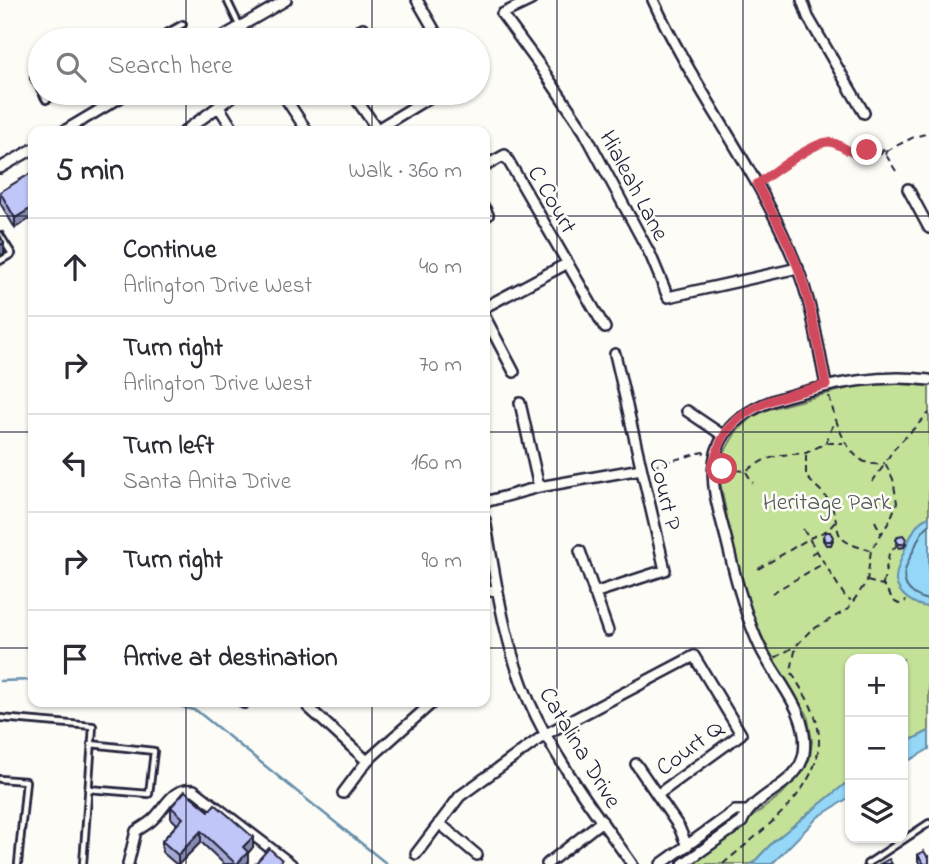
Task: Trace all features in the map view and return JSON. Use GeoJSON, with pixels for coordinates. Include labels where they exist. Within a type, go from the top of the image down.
{"type":"FeatureCollection","features":[{"type":"Feature","properties":{"kind":"street"},"geometry":{"type":"LineString","coordinates":[[240,27],[286,0]]}},
{"type":"Feature","properties":{"kind":"street"},"geometry":{"type":"LineString","coordinates":[[417,0],[433,28]]}},
{"type":"Feature","properties":{"kind":"street","name":"Hialeah Lane"},"geometry":{"type":"LineString","coordinates":[[531,0],[502,14],[584,131],[652,256],[668,297],[798,268]]}},
{"type":"Feature","properties":{"kind":"street"},"geometry":{"type":"LineString","coordinates":[[653,0],[757,184],[798,268],[826,385]]}},
{"type":"Feature","properties":{"kind":"street"},"geometry":{"type":"LineString","coordinates":[[802,0],[808,16],[864,113]]}},
{"type":"Feature","properties":{"kind":"street"},"geometry":{"type":"LineString","coordinates":[[72,126],[106,105]]}},
{"type":"Feature","properties":{"kind":"street"},"geometry":{"type":"LineString","coordinates":[[192,126],[222,105]]}},
{"type":"Feature","properties":{"kind":"street"},"geometry":{"type":"LineString","coordinates":[[290,105],[304,126]]}},
{"type":"Feature","properties":{"kind":"street"},"geometry":{"type":"LineString","coordinates":[[360,105],[373,126]]}},
{"type":"Feature","properties":{"kind":"street"},"geometry":{"type":"LineString","coordinates":[[383,126],[417,105]]}},
{"type":"Feature","properties":{"kind":"street"},"geometry":{"type":"LineString","coordinates":[[219,107],[231,126]]}},
{"type":"Feature","properties":{"kind":"street"},"geometry":{"type":"LineString","coordinates":[[0,168],[28,152]]}},
{"type":"Feature","properties":{"kind":"street","name":"C Court"},"geometry":{"type":"LineString","coordinates":[[490,163],[505,155],[605,328]]}},
{"type":"Feature","properties":{"kind":"street"},"geometry":{"type":"LineString","coordinates":[[908,189],[929,228]]}},
{"type":"Feature","properties":{"kind":"street"},"geometry":{"type":"LineString","coordinates":[[490,304],[568,263]]}},
{"type":"Feature","properties":{"kind":"street"},"geometry":{"type":"LineString","coordinates":[[490,326],[514,372]]}},
{"type":"Feature","properties":{"kind":"street","name":"Court P"},"geometry":{"type":"LineString","coordinates":[[594,593],[665,570],[615,354]]}},
{"type":"Feature","properties":{"kind":"street"},"geometry":{"type":"LineString","coordinates":[[683,864],[742,822],[746,811],[791,776],[804,755],[804,729],[800,715],[767,662],[748,621],[739,593],[715,494],[713,462],[724,436],[737,420],[754,407],[826,385],[881,378],[929,380]]}},
{"type":"Feature","properties":{"kind":"street"},"geometry":{"type":"LineString","coordinates":[[520,403],[539,487]]}},
{"type":"Feature","properties":{"kind":"street"},"geometry":{"type":"LineString","coordinates":[[687,411],[724,436]]}},
{"type":"Feature","properties":{"kind":"street"},"geometry":{"type":"LineString","coordinates":[[490,501],[539,487],[640,469]]}},
{"type":"Feature","properties":{"kind":"street","name":"Catalina Drive"},"geometry":{"type":"LineString","coordinates":[[490,547],[516,668],[528,700],[546,734],[632,864]]}},
{"type":"Feature","properties":{"kind":"street"},"geometry":{"type":"LineString","coordinates":[[580,551],[608,631]]}},
{"type":"Feature","properties":{"kind":"street"},"geometry":{"type":"LineString","coordinates":[[490,591],[498,589]]}},
{"type":"Feature","properties":{"kind":"street","name":"Court Q"},"geometry":{"type":"LineString","coordinates":[[546,734],[694,656],[741,734],[657,795]]}},
{"type":"Feature","properties":{"kind":"street"},"geometry":{"type":"LineString","coordinates":[[308,707],[367,761]]}},
{"type":"Feature","properties":{"kind":"street"},"geometry":{"type":"LineString","coordinates":[[343,793],[367,761],[427,707]]}},
{"type":"Feature","properties":{"kind":"street"},"geometry":{"type":"LineString","coordinates":[[416,853],[460,796],[546,734]]}},
{"type":"Feature","properties":{"kind":"street","name":"Court Q"},"geometry":{"type":"LineString","coordinates":[[636,764],[679,827],[687,846]]}},
{"type":"Feature","properties":{"kind":"street"},"geometry":{"type":"LineString","coordinates":[[128,864],[136,831],[151,821],[173,794],[185,789],[194,790],[292,864]]}},
{"type":"Feature","properties":{"kind":"street"},"geometry":{"type":"LineString","coordinates":[[661,864],[735,811],[746,811]]}},
{"type":"Feature","properties":{"kind":"street"},"geometry":{"type":"LineString","coordinates":[[547,864],[602,821]]}},
{"type":"Feature","properties":{"kind":"street"},"geometry":{"type":"LineString","coordinates":[[439,823],[477,855]]}},
{"type":"Feature","properties":{"kind":"lane"},"geometry":{"type":"LineString","coordinates":[[228,0],[240,27]]}},
{"type":"Feature","properties":{"kind":"lane"},"geometry":{"type":"LineString","coordinates":[[176,28],[183,24]]}},
{"type":"Feature","properties":{"kind":"lane"},"geometry":{"type":"LineString","coordinates":[[0,235],[12,254],[0,261]]}},
{"type":"Feature","properties":{"kind":"lane"},"geometry":{"type":"LineString","coordinates":[[0,718],[93,726],[83,864]]}},
{"type":"Feature","properties":{"kind":"lane"},"geometry":{"type":"LineString","coordinates":[[88,789],[149,794],[154,751],[91,744]]}},
{"type":"Feature","properties":{"kind":"lane"},"geometry":{"type":"LineString","coordinates":[[0,779],[26,781],[18,864]]}},
{"type":"Feature","properties":{"kind":"lane"},"geometry":{"type":"LineString","coordinates":[[867,864],[929,823]]}},
{"type":"Feature","properties":{"kind":"path"},"geometry":{"type":"LineString","coordinates":[[881,153],[929,133]]}},
{"type":"Feature","properties":{"kind":"path"},"geometry":{"type":"LineString","coordinates":[[864,136],[867,150]]}},
{"type":"Feature","properties":{"kind":"path"},"geometry":{"type":"LineString","coordinates":[[757,184],[788,162],[825,143],[856,155],[871,148],[873,152],[886,155]]}},
{"type":"Feature","properties":{"kind":"path"},"geometry":{"type":"LineString","coordinates":[[886,151],[896,171]]}},
{"type":"Feature","properties":{"kind":"path"},"geometry":{"type":"LineString","coordinates":[[826,385],[845,443],[869,464],[885,463]]}},
{"type":"Feature","properties":{"kind":"path"},"geometry":{"type":"LineString","coordinates":[[872,482],[893,450],[929,413]]}},
{"type":"Feature","properties":{"kind":"path"},"geometry":{"type":"LineString","coordinates":[[826,443],[835,419]]}},
{"type":"Feature","properties":{"kind":"path"},"geometry":{"type":"LineString","coordinates":[[640,469],[703,452],[722,469],[745,471],[764,460],[781,455],[806,453],[826,443],[845,443]]}},
{"type":"Feature","properties":{"kind":"path"},"geometry":{"type":"LineString","coordinates":[[806,453],[806,477],[829,501],[837,533]]}},
{"type":"Feature","properties":{"kind":"path"},"geometry":{"type":"LineString","coordinates":[[767,662],[796,646],[810,631],[848,609],[867,581],[871,550],[897,503],[893,479],[885,463]]}},
{"type":"Feature","properties":{"kind":"path"},"geometry":{"type":"LineString","coordinates":[[745,471],[753,483]]}},
{"type":"Feature","properties":{"kind":"path"},"geometry":{"type":"LineString","coordinates":[[875,521],[881,534]]}},
{"type":"Feature","properties":{"kind":"path"},"geometry":{"type":"LineString","coordinates":[[758,569],[828,530],[836,522]]}},
{"type":"Feature","properties":{"kind":"path"},"geometry":{"type":"LineString","coordinates":[[803,529],[846,598],[852,601]]}},
{"type":"Feature","properties":{"kind":"path"},"geometry":{"type":"LineString","coordinates":[[828,530],[837,533],[849,545],[871,550]]}},
{"type":"Feature","properties":{"kind":"path"},"geometry":{"type":"LineString","coordinates":[[883,585],[889,554],[896,546]]}},
{"type":"Feature","properties":{"kind":"path"},"geometry":{"type":"LineString","coordinates":[[811,554],[817,550]]}},
{"type":"Feature","properties":{"kind":"path"},"geometry":{"type":"LineString","coordinates":[[772,593],[825,563]]}},
{"type":"Feature","properties":{"kind":"path"},"geometry":{"type":"LineString","coordinates":[[867,581],[883,585],[894,602],[899,604],[906,601]]}},
{"type":"Feature","properties":{"kind":"path"},"geometry":{"type":"LineString","coordinates":[[723,864],[785,809],[807,784],[817,762],[815,714],[791,671],[796,646]]}},
{"type":"Feature","properties":{"kind":"green space","name":"Heritage Park"},"geometry":{"type":"Polygon","coordinates":[[[890,383],[929,386],[929,731],[908,742],[908,654],[845,654],[845,784],[773,842],[752,864],[691,864],[782,794],[805,768],[812,741],[807,714],[779,670],[751,615],[737,569],[719,476],[725,451],[736,432],[754,416],[769,409],[860,385],[890,383]]]}},
{"type":"Feature","properties":{"kind":"water"},"geometry":{"type":"Polygon","coordinates":[[[929,517],[929,607],[908,599],[897,586],[896,575],[912,534],[919,523],[929,517]]]}},
{"type":"Feature","properties":{"kind":"water"},"geometry":{"type":"Polygon","coordinates":[[[929,731],[929,749],[908,761],[908,742],[929,731]]]}},
{"type":"Feature","properties":{"kind":"water"},"geometry":{"type":"Polygon","coordinates":[[[845,784],[845,800],[818,817],[772,864],[752,864],[773,842],[845,784]]]}},
{"type":"Feature","properties":{"kind":"building"},"geometry":{"type":"Polygon","coordinates":[[[28,175],[28,210],[15,218],[0,192],[28,175]]]}},
{"type":"Feature","properties":{"kind":"building"},"geometry":{"type":"Polygon","coordinates":[[[826,532],[830,532],[833,537],[831,541],[826,541],[823,537],[826,532]]]}},
{"type":"Feature","properties":{"kind":"building"},"geometry":{"type":"Polygon","coordinates":[[[903,535],[906,539],[904,544],[899,544],[896,540],[903,535]]]}},
{"type":"Feature","properties":{"kind":"building"},"geometry":{"type":"Polygon","coordinates":[[[185,791],[209,811],[215,804],[253,837],[243,847],[248,852],[237,864],[201,831],[178,855],[162,841],[183,818],[171,807],[185,791]]]}},
{"type":"Feature","properties":{"kind":"building"},"geometry":{"type":"Polygon","coordinates":[[[269,848],[282,860],[280,864],[255,864],[269,848]]]}},
{"type":"Feature","properties":{"kind":"building"},"geometry":{"type":"Polygon","coordinates":[[[924,851],[929,856],[929,864],[924,864],[918,855],[924,851]]]}},
{"type":"Feature","properties":{"kind":"waterway"},"geometry":{"type":"LineString","coordinates":[[0,681],[28,680]]}},
{"type":"Feature","properties":{"kind":"waterway"},"geometry":{"type":"LineString","coordinates":[[182,707],[197,711],[387,864]]}},
{"type":"Feature","properties":{"kind":"route"},"geometry":{"type":"LineString","coordinates":[[722,469],[713,462],[724,436],[737,420],[754,407],[826,385],[798,268],[757,184],[788,162],[825,143],[829,142],[856,155],[867,150]]}}]}
